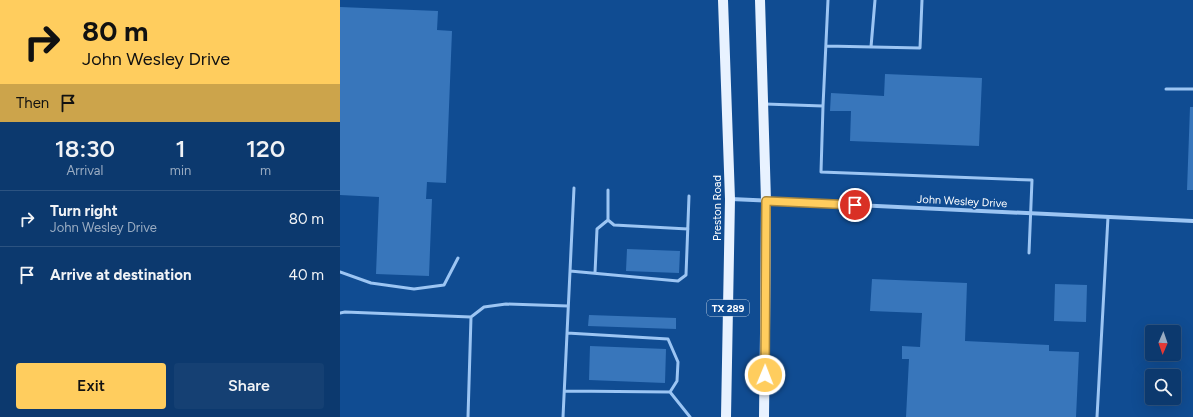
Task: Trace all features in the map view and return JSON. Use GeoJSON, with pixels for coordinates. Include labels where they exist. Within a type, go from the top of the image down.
{"type":"FeatureCollection","features":[{"type":"Feature","properties":{"kind":"main road","name":"Preston Road"},"geometry":{"type":"LineString","coordinates":[[723,0],[730,199],[726,417]]}},
{"type":"Feature","properties":{"kind":"main road"},"geometry":{"type":"LineString","coordinates":[[760,0],[766,201],[764,417]]}},
{"type":"Feature","properties":{"kind":"street","name":"John Wesley Drive"},"geometry":{"type":"LineString","coordinates":[[730,199],[1193,221]]}},
{"type":"Feature","properties":{"kind":"lane"},"geometry":{"type":"LineString","coordinates":[[828,0],[821,172],[1032,180],[1029,253]]}},
{"type":"Feature","properties":{"kind":"lane"},"geometry":{"type":"LineString","coordinates":[[871,47],[875,0]]}},
{"type":"Feature","properties":{"kind":"lane"},"geometry":{"type":"LineString","coordinates":[[826,46],[920,48],[922,0]]}},
{"type":"Feature","properties":{"kind":"lane"},"geometry":{"type":"LineString","coordinates":[[1166,89],[1193,89]]}},
{"type":"Feature","properties":{"kind":"lane"},"geometry":{"type":"LineString","coordinates":[[763,104],[823,106]]}},
{"type":"Feature","properties":{"kind":"lane"},"geometry":{"type":"LineString","coordinates":[[563,417],[574,188]]}},
{"type":"Feature","properties":{"kind":"lane"},"geometry":{"type":"LineString","coordinates":[[608,190],[608,220]]}},
{"type":"Feature","properties":{"kind":"lane"},"geometry":{"type":"LineString","coordinates":[[570,271],[678,281],[686,275],[689,196]]}},
{"type":"Feature","properties":{"kind":"lane"},"geometry":{"type":"LineString","coordinates":[[1097,417],[1108,217]]}},
{"type":"Feature","properties":{"kind":"lane"},"geometry":{"type":"LineString","coordinates":[[595,273],[597,229],[608,220]]}},
{"type":"Feature","properties":{"kind":"lane"},"geometry":{"type":"LineString","coordinates":[[608,220],[614,225],[688,229]]}},
{"type":"Feature","properties":{"kind":"lane"},"geometry":{"type":"LineString","coordinates":[[340,272],[371,283],[414,288],[444,285],[458,258]]}},
{"type":"Feature","properties":{"kind":"lane"},"geometry":{"type":"LineString","coordinates":[[340,313],[471,317],[484,307],[506,304],[568,306]]}},
{"type":"Feature","properties":{"kind":"lane"},"geometry":{"type":"LineString","coordinates":[[468,417],[471,317]]}},
{"type":"Feature","properties":{"kind":"lane"},"geometry":{"type":"LineString","coordinates":[[567,333],[668,339],[678,362],[678,381],[670,392]]}},
{"type":"Feature","properties":{"kind":"lane"},"geometry":{"type":"LineString","coordinates":[[564,391],[670,392]]}},
{"type":"Feature","properties":{"kind":"lane"},"geometry":{"type":"LineString","coordinates":[[670,392],[690,417]]}},
{"type":"Feature","properties":{"kind":"building"},"geometry":{"type":"Polygon","coordinates":[[[340,7],[438,11],[437,30],[452,31],[446,183],[427,182],[426,199],[432,199],[429,276],[376,274],[379,197],[340,195],[340,7]]]}},
{"type":"Feature","properties":{"kind":"building"},"geometry":{"type":"Polygon","coordinates":[[[885,74],[982,78],[979,146],[850,141],[851,111],[830,111],[831,93],[884,96],[885,74]]]}},
{"type":"Feature","properties":{"kind":"building"},"geometry":{"type":"Polygon","coordinates":[[[1190,107],[1193,107],[1193,190],[1187,190],[1190,107]]]}},
{"type":"Feature","properties":{"kind":"building"},"geometry":{"type":"Polygon","coordinates":[[[627,249],[680,251],[679,273],[626,271],[627,249]]]}},
{"type":"Feature","properties":{"kind":"building"},"geometry":{"type":"Polygon","coordinates":[[[872,279],[967,283],[965,341],[1049,345],[1049,351],[1079,352],[1076,417],[906,417],[909,359],[902,359],[902,346],[920,347],[922,313],[870,311],[872,279]]]}},
{"type":"Feature","properties":{"kind":"building"},"geometry":{"type":"Polygon","coordinates":[[[1055,284],[1087,285],[1086,322],[1054,321],[1055,284]]]}},
{"type":"Feature","properties":{"kind":"building"},"geometry":{"type":"Polygon","coordinates":[[[589,315],[676,318],[676,329],[588,326],[589,315]]]}},
{"type":"Feature","properties":{"kind":"building"},"geometry":{"type":"Polygon","coordinates":[[[590,346],[666,349],[665,383],[589,380],[590,346]]]}},
{"type":"Feature","properties":{"kind":"route"},"geometry":{"type":"LineString","coordinates":[[765,375],[766,201],[855,205]]}}]}
